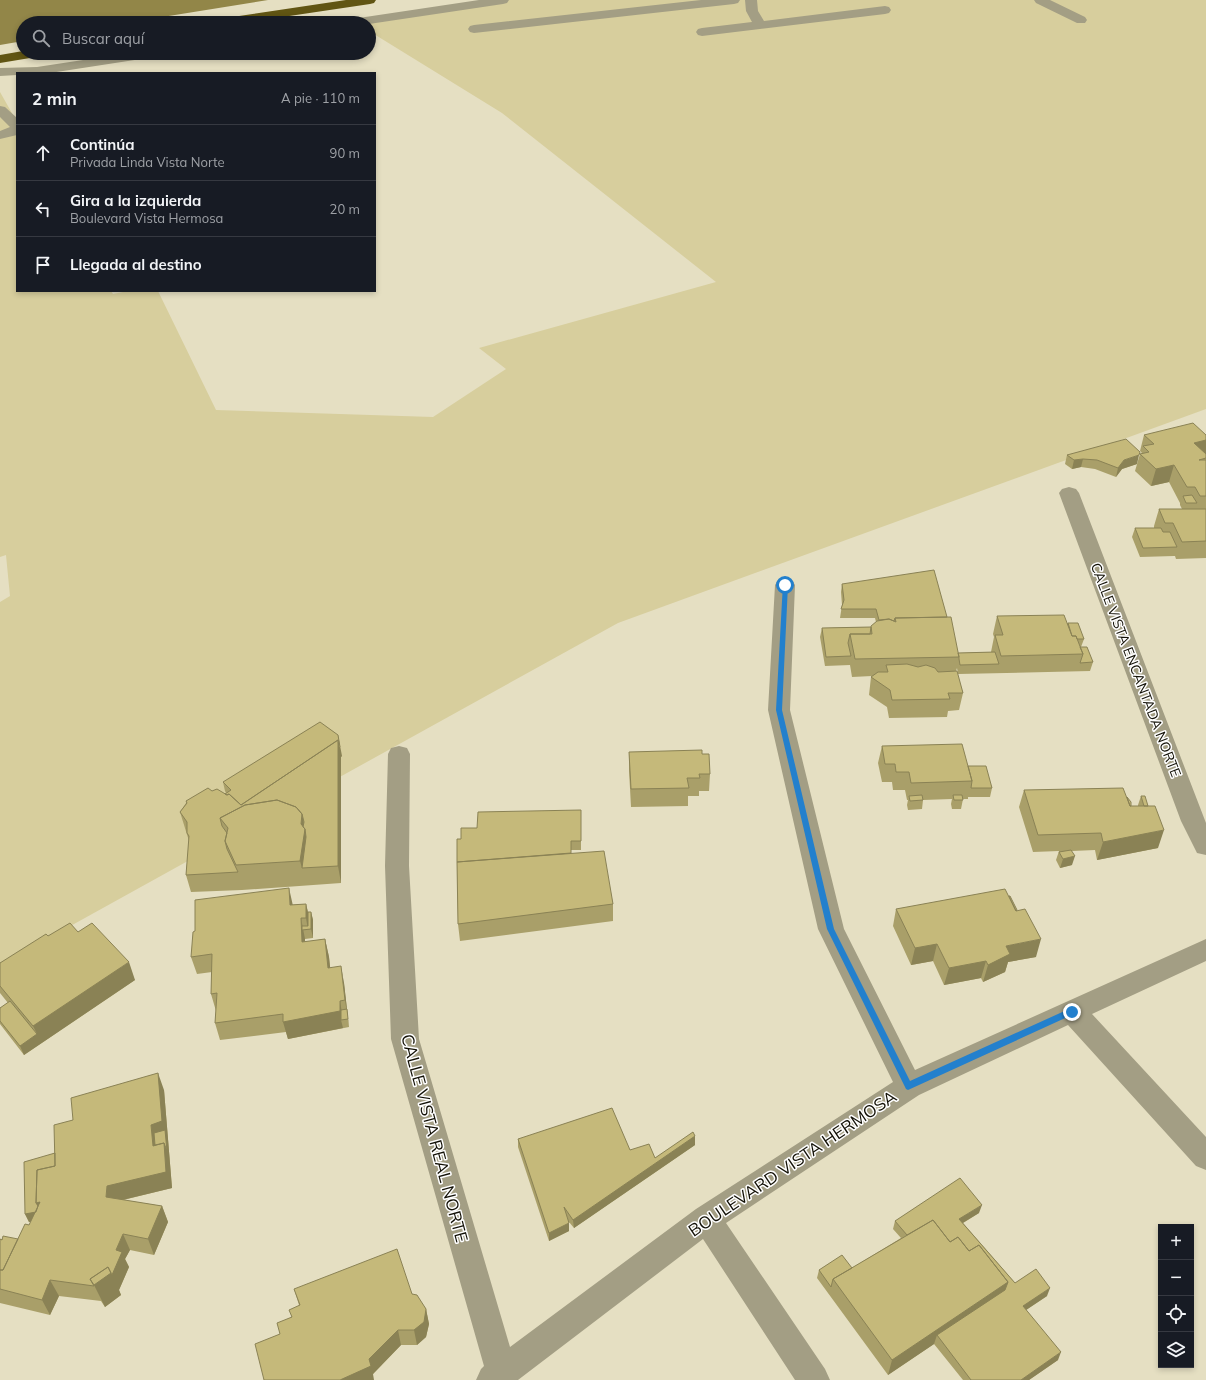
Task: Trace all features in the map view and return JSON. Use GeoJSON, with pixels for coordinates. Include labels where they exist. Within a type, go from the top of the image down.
{"type":"FeatureCollection","features":[{"type":"Feature","properties":{"kind":"highway"},"geometry":{"type":"LineString","coordinates":[[265,16],[370,0]]}},
{"type":"Feature","properties":{"kind":"highway"},"geometry":{"type":"LineString","coordinates":[[0,59],[16,56]]}},
{"type":"Feature","properties":{"kind":"street"},"geometry":{"type":"LineString","coordinates":[[376,19],[503,0]]}},
{"type":"Feature","properties":{"kind":"street"},"geometry":{"type":"LineString","coordinates":[[474,29],[609,9],[734,0]]}},
{"type":"Feature","properties":{"kind":"street"},"geometry":{"type":"LineString","coordinates":[[751,0],[752,11],[760,25]]}},
{"type":"Feature","properties":{"kind":"street"},"geometry":{"type":"LineString","coordinates":[[1040,0],[1081,20]]}},
{"type":"Feature","properties":{"kind":"street"},"geometry":{"type":"LineString","coordinates":[[702,32],[885,10]]}},
{"type":"Feature","properties":{"kind":"street"},"geometry":{"type":"LineString","coordinates":[[0,72],[31,72],[109,60]]}},
{"type":"Feature","properties":{"kind":"street"},"geometry":{"type":"LineString","coordinates":[[0,78],[16,75]]}},
{"type":"Feature","properties":{"kind":"street"},"geometry":{"type":"LineString","coordinates":[[0,110],[16,126]]}},
{"type":"Feature","properties":{"kind":"street"},"geometry":{"type":"LineString","coordinates":[[0,135],[14,131],[16,128]]}},
{"type":"Feature","properties":{"kind":"street","name":"CALLE VISTA ENCANTADA NORTE"},"geometry":{"type":"LineString","coordinates":[[1069,493],[1193,821],[1206,846]]}},
{"type":"Feature","properties":{"kind":"street"},"geometry":{"type":"LineString","coordinates":[[785,585],[779,710],[831,929],[908,1086]]}},
{"type":"Feature","properties":{"kind":"street","name":"CALLE VISTA REAL NORTE"},"geometry":{"type":"LineString","coordinates":[[399,754],[397,866],[405,1039],[497,1376]]}},
{"type":"Feature","properties":{"kind":"street","name":"BOULEVARD VISTA HERMOSA"},"geometry":{"type":"LineString","coordinates":[[497,1376],[706,1219],[908,1086],[1072,1012],[1206,949]]}},
{"type":"Feature","properties":{"kind":"street"},"geometry":{"type":"LineString","coordinates":[[1072,1012],[1206,1157]]}},
{"type":"Feature","properties":{"kind":"street"},"geometry":{"type":"LineString","coordinates":[[706,1219],[814,1380]]}},
{"type":"Feature","properties":{"kind":"shaded area"},"geometry":{"type":"Polygon","coordinates":[[[0,0],[268,0],[169,16],[16,16],[16,42],[0,45],[0,0]]]}},
{"type":"Feature","properties":{"kind":"shaded area"},"geometry":{"type":"Polygon","coordinates":[[[503,0],[1206,0],[1206,409],[618,623],[0,965],[0,602],[10,596],[6,555],[0,557],[0,92],[16,120],[16,292],[112,292],[113,294],[123,292],[158,292],[216,410],[433,417],[506,369],[479,348],[716,282],[502,113],[376,35],[376,22],[503,0]]]}},
{"type":"Feature","properties":{"kind":"building"},"geometry":{"type":"Polygon","coordinates":[[[1193,423],[1206,435],[1206,440],[1194,443],[1206,454],[1206,458],[1199,460],[1206,460],[1206,496],[1200,496],[1195,487],[1187,487],[1174,465],[1156,469],[1140,454],[1149,452],[1143,446],[1154,444],[1144,435],[1193,423]]]}},
{"type":"Feature","properties":{"kind":"building"},"geometry":{"type":"Polygon","coordinates":[[[1126,439],[1140,452],[1139,455],[1124,460],[1118,468],[1097,460],[1074,460],[1067,455],[1126,439]]]}},
{"type":"Feature","properties":{"kind":"building"},"geometry":{"type":"Polygon","coordinates":[[[1192,495],[1197,503],[1186,503],[1183,496],[1192,495]]]}},
{"type":"Feature","properties":{"kind":"building"},"geometry":{"type":"Polygon","coordinates":[[[1159,509],[1206,509],[1206,541],[1182,542],[1173,523],[1165,523],[1159,509]]]}},
{"type":"Feature","properties":{"kind":"building"},"geometry":{"type":"Polygon","coordinates":[[[1135,528],[1161,528],[1163,532],[1170,532],[1177,547],[1143,548],[1135,528]]]}},
{"type":"Feature","properties":{"kind":"building"},"geometry":{"type":"Polygon","coordinates":[[[934,570],[947,617],[895,618],[894,621],[889,619],[879,620],[876,609],[841,609],[844,600],[842,584],[934,570]]]}},
{"type":"Feature","properties":{"kind":"building"},"geometry":{"type":"Polygon","coordinates":[[[1064,615],[1072,636],[1076,636],[1083,654],[1001,656],[995,635],[1003,635],[997,616],[1064,615]]]}},
{"type":"Feature","properties":{"kind":"building"},"geometry":{"type":"Polygon","coordinates":[[[951,617],[959,657],[855,659],[850,634],[872,634],[871,626],[877,621],[889,619],[896,622],[895,618],[951,617]]]}},
{"type":"Feature","properties":{"kind":"building"},"geometry":{"type":"Polygon","coordinates":[[[1068,623],[1078,623],[1084,639],[1077,639],[1076,636],[1072,636],[1068,623]]]}},
{"type":"Feature","properties":{"kind":"building"},"geometry":{"type":"Polygon","coordinates":[[[871,627],[870,634],[850,634],[848,643],[851,656],[826,657],[822,628],[871,627]]]}},
{"type":"Feature","properties":{"kind":"building"},"geometry":{"type":"Polygon","coordinates":[[[1080,647],[1087,647],[1093,662],[1080,663],[1083,654],[1080,647]]]}},
{"type":"Feature","properties":{"kind":"building"},"geometry":{"type":"Polygon","coordinates":[[[995,652],[999,664],[960,665],[958,653],[995,652]]]}},
{"type":"Feature","properties":{"kind":"building"},"geometry":{"type":"Polygon","coordinates":[[[907,664],[918,667],[926,665],[935,668],[938,672],[957,671],[963,693],[948,693],[950,699],[892,700],[890,690],[871,677],[878,672],[888,672],[886,665],[907,664]]]}},
{"type":"Feature","properties":{"kind":"building"},"geometry":{"type":"Polygon","coordinates":[[[320,722],[338,735],[339,748],[338,740],[241,805],[229,794],[225,794],[231,790],[223,782],[320,722]]]}},
{"type":"Feature","properties":{"kind":"building"},"geometry":{"type":"Polygon","coordinates":[[[338,740],[338,866],[302,868],[306,837],[305,829],[303,827],[304,822],[302,814],[296,807],[277,800],[245,805],[220,818],[222,826],[227,833],[225,841],[227,849],[238,872],[186,875],[189,836],[187,833],[187,822],[180,812],[187,803],[186,801],[208,788],[212,791],[217,789],[227,795],[229,794],[241,805],[338,740]]]}},
{"type":"Feature","properties":{"kind":"building"},"geometry":{"type":"Polygon","coordinates":[[[962,744],[972,781],[911,783],[909,772],[896,772],[895,764],[885,764],[882,746],[962,744]]]}},
{"type":"Feature","properties":{"kind":"building"},"geometry":{"type":"Polygon","coordinates":[[[702,750],[702,754],[709,754],[710,774],[699,774],[700,778],[687,778],[689,788],[631,789],[629,752],[702,750]]]}},
{"type":"Feature","properties":{"kind":"building"},"geometry":{"type":"Polygon","coordinates":[[[968,766],[986,766],[992,788],[971,788],[972,781],[968,766]]]}},
{"type":"Feature","properties":{"kind":"building"},"geometry":{"type":"Polygon","coordinates":[[[1123,788],[1130,806],[1155,806],[1164,830],[1103,842],[1101,833],[1038,835],[1024,790],[1123,788]]]}},
{"type":"Feature","properties":{"kind":"building"},"geometry":{"type":"Polygon","coordinates":[[[922,795],[923,800],[910,801],[909,796],[922,795]]]}},
{"type":"Feature","properties":{"kind":"building"},"geometry":{"type":"Polygon","coordinates":[[[953,795],[962,795],[963,800],[954,800],[953,795]]]}},
{"type":"Feature","properties":{"kind":"building"},"geometry":{"type":"Polygon","coordinates":[[[1141,796],[1145,796],[1148,806],[1144,806],[1141,796]]]}},
{"type":"Feature","properties":{"kind":"building"},"geometry":{"type":"Polygon","coordinates":[[[1127,797],[1131,802],[1131,806],[1130,806],[1127,797]]]}},
{"type":"Feature","properties":{"kind":"building"},"geometry":{"type":"Polygon","coordinates":[[[277,800],[296,807],[302,814],[301,824],[305,829],[300,861],[236,865],[225,841],[228,828],[220,818],[245,805],[277,800]]]}},
{"type":"Feature","properties":{"kind":"building"},"geometry":{"type":"Polygon","coordinates":[[[581,810],[581,841],[571,841],[571,853],[457,862],[457,839],[461,839],[461,828],[477,828],[478,812],[581,810]]]}},
{"type":"Feature","properties":{"kind":"building"},"geometry":{"type":"Polygon","coordinates":[[[1071,850],[1075,856],[1063,859],[1059,852],[1071,850]]]}},
{"type":"Feature","properties":{"kind":"building"},"geometry":{"type":"Polygon","coordinates":[[[604,851],[613,904],[458,924],[457,862],[604,851]]]}},
{"type":"Feature","properties":{"kind":"building"},"geometry":{"type":"Polygon","coordinates":[[[289,888],[290,905],[306,904],[306,918],[301,918],[302,942],[325,939],[328,968],[341,966],[345,1000],[340,1001],[340,1011],[283,1022],[283,1014],[215,1023],[217,993],[211,994],[212,954],[191,957],[193,932],[195,931],[195,900],[289,888]]]}},
{"type":"Feature","properties":{"kind":"building"},"geometry":{"type":"Polygon","coordinates":[[[1005,889],[1016,911],[1025,909],[1041,939],[1006,946],[1010,954],[988,965],[986,961],[949,968],[937,944],[915,948],[896,909],[1005,889]]]}},
{"type":"Feature","properties":{"kind":"building"},"geometry":{"type":"Polygon","coordinates":[[[1009,896],[1017,910],[1016,911],[1009,896]]]}},
{"type":"Feature","properties":{"kind":"building"},"geometry":{"type":"Polygon","coordinates":[[[308,912],[311,912],[311,929],[302,930],[302,926],[308,926],[308,912]]]}},
{"type":"Feature","properties":{"kind":"building"},"geometry":{"type":"Polygon","coordinates":[[[70,923],[78,932],[92,923],[129,962],[33,1026],[0,986],[0,963],[46,934],[48,936],[70,923]]]}},
{"type":"Feature","properties":{"kind":"building"},"geometry":{"type":"Polygon","coordinates":[[[10,1001],[37,1034],[20,1046],[0,1021],[0,1008],[10,1001]]]}},
{"type":"Feature","properties":{"kind":"building"},"geometry":{"type":"Polygon","coordinates":[[[347,1009],[348,1019],[341,1020],[341,1010],[347,1009]]]}},
{"type":"Feature","properties":{"kind":"building"},"geometry":{"type":"Polygon","coordinates":[[[158,1073],[162,1121],[151,1125],[153,1146],[164,1143],[166,1172],[107,1186],[106,1197],[162,1206],[148,1239],[123,1234],[116,1250],[122,1252],[112,1275],[108,1267],[90,1279],[94,1286],[50,1280],[42,1300],[0,1289],[0,1270],[3,1270],[25,1224],[29,1225],[40,1202],[36,1203],[37,1170],[55,1166],[54,1125],[73,1120],[71,1098],[158,1073]]]}},
{"type":"Feature","properties":{"kind":"building"},"geometry":{"type":"Polygon","coordinates":[[[612,1108],[630,1150],[649,1144],[655,1158],[693,1132],[695,1136],[573,1220],[564,1207],[569,1223],[549,1233],[518,1139],[612,1108]]]}},
{"type":"Feature","properties":{"kind":"building"},"geometry":{"type":"Polygon","coordinates":[[[165,1130],[167,1151],[164,1143],[155,1145],[154,1133],[165,1130]]]}},
{"type":"Feature","properties":{"kind":"building"},"geometry":{"type":"Polygon","coordinates":[[[55,1153],[55,1166],[37,1170],[36,1203],[38,1206],[36,1212],[25,1214],[24,1162],[55,1153]]]}},
{"type":"Feature","properties":{"kind":"building"},"geometry":{"type":"Polygon","coordinates":[[[960,1178],[982,1205],[959,1219],[1015,1283],[1036,1269],[1050,1288],[1023,1306],[1061,1352],[1021,1380],[971,1380],[937,1335],[1005,1290],[1008,1282],[979,1245],[969,1251],[958,1237],[950,1242],[933,1220],[907,1235],[895,1221],[960,1178]]]}},
{"type":"Feature","properties":{"kind":"building"},"geometry":{"type":"Polygon","coordinates":[[[933,1220],[950,1242],[958,1237],[969,1251],[979,1245],[1008,1282],[892,1360],[833,1279],[933,1220]]]}},
{"type":"Feature","properties":{"kind":"building"},"geometry":{"type":"Polygon","coordinates":[[[3,1236],[18,1239],[3,1270],[0,1270],[0,1239],[2,1240],[3,1236]]]}},
{"type":"Feature","properties":{"kind":"building"},"geometry":{"type":"Polygon","coordinates":[[[397,1249],[412,1294],[417,1295],[426,1309],[424,1322],[414,1330],[398,1330],[369,1359],[371,1366],[340,1380],[264,1380],[255,1344],[280,1334],[277,1323],[292,1317],[289,1310],[300,1305],[294,1289],[397,1249]]]}},
{"type":"Feature","properties":{"kind":"building"},"geometry":{"type":"Polygon","coordinates":[[[842,1255],[852,1268],[833,1279],[831,1287],[819,1270],[842,1255]]]}},
{"type":"Feature","properties":{"kind":"building"},"geometry":{"type":"Polygon","coordinates":[[[108,1267],[111,1273],[94,1285],[90,1279],[108,1267]]]}},
{"type":"Feature","properties":{"kind":"route"},"geometry":{"type":"LineString","coordinates":[[785,585],[779,710],[831,929],[908,1086],[1072,1012]]}}]}
